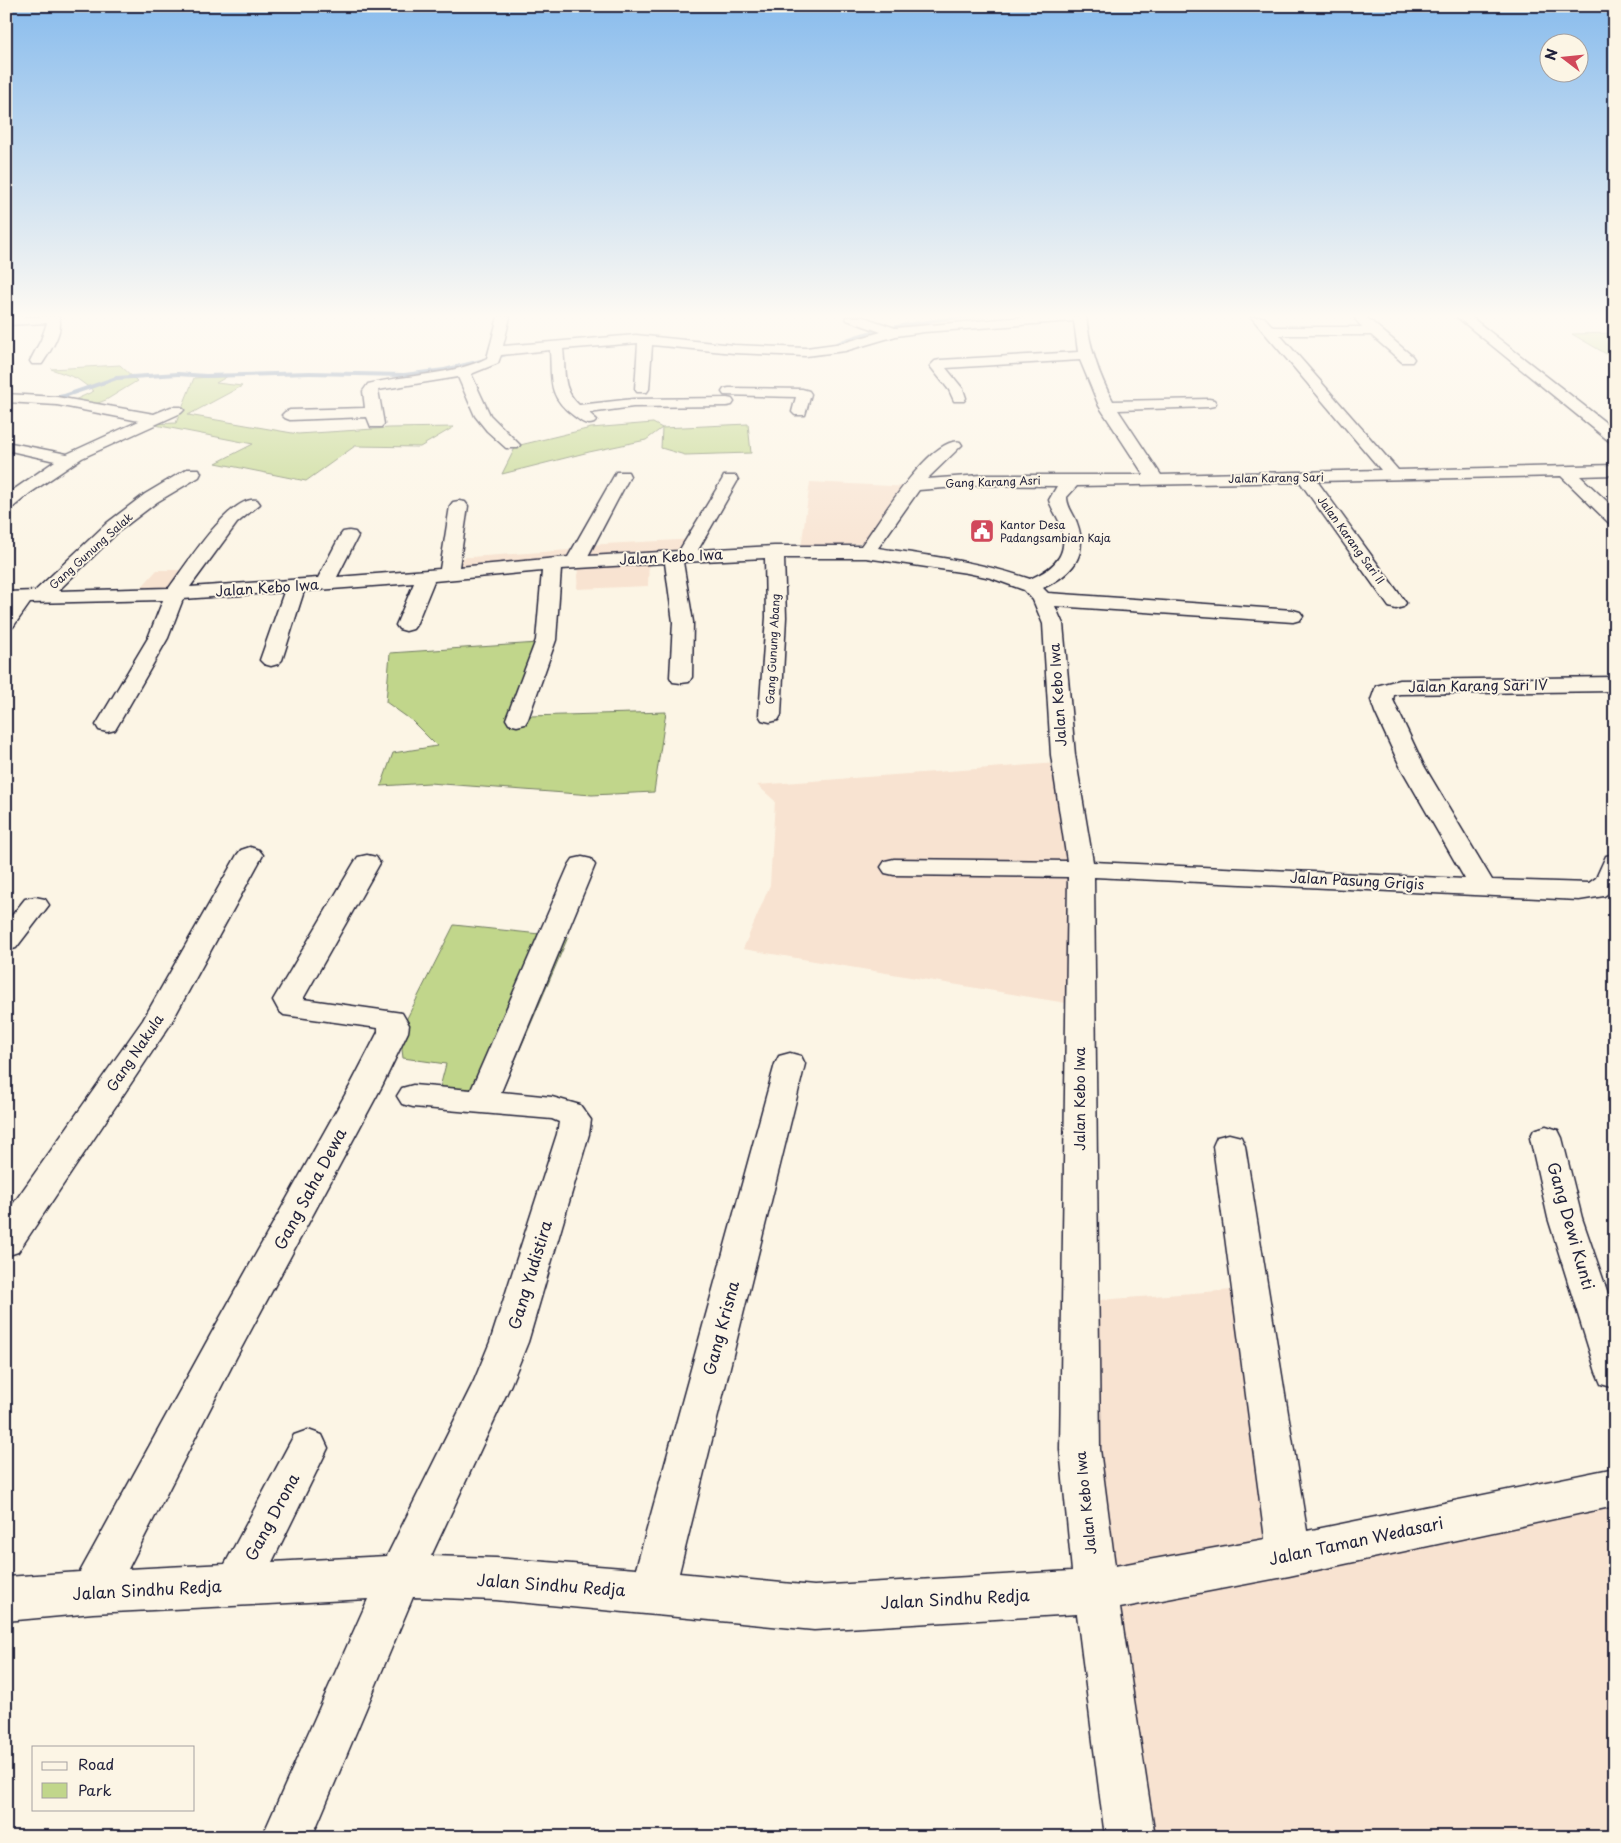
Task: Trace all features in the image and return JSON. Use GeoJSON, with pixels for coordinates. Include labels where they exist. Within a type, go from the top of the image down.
{"type":"FeatureCollection","features":[{"type":"Feature","properties":{"kind":"street"},"geometry":{"type":"LineString","coordinates":[[73,403],[155,419]]}},
{"type":"Feature","properties":{"kind":"street"},"geometry":{"type":"LineString","coordinates":[[290,416],[374,418],[372,403]]}},
{"type":"Feature","properties":{"kind":"street"},"geometry":{"type":"LineString","coordinates":[[477,403],[483,416],[493,428],[512,445]]}},
{"type":"Feature","properties":{"kind":"street"},"geometry":{"type":"LineString","coordinates":[[568,403],[589,420]]}},
{"type":"Feature","properties":{"kind":"street"},"geometry":{"type":"LineString","coordinates":[[575,410],[633,403]]}},
{"type":"Feature","properties":{"kind":"street"},"geometry":{"type":"LineString","coordinates":[[800,412],[802,403]]}},
{"type":"Feature","properties":{"kind":"street"},"geometry":{"type":"LineString","coordinates":[[1106,403],[1156,480]]}},
{"type":"Feature","properties":{"kind":"street"},"geometry":{"type":"LineString","coordinates":[[1107,406],[1208,403]]}},
{"type":"Feature","properties":{"kind":"street"},"geometry":{"type":"LineString","coordinates":[[1332,403],[1395,476]]}},
{"type":"Feature","properties":{"kind":"street"},"geometry":{"type":"LineString","coordinates":[[1571,403],[1615,438]]}},
{"type":"Feature","properties":{"kind":"street"},"geometry":{"type":"LineString","coordinates":[[6,504],[24,489],[68,459],[176,410]]}},
{"type":"Feature","properties":{"kind":"street","name":"Gang Karang Asri"},"geometry":{"type":"LineString","coordinates":[[866,552],[924,470],[954,444]]}},
{"type":"Feature","properties":{"kind":"street"},"geometry":{"type":"LineString","coordinates":[[9,446],[68,459]]}},
{"type":"Feature","properties":{"kind":"street","name":"Jalan Karang Sari"},"geometry":{"type":"LineString","coordinates":[[1072,481],[1395,476],[1615,470]]}},
{"type":"Feature","properties":{"kind":"street"},"geometry":{"type":"LineString","coordinates":[[1566,472],[1615,518]]}},
{"type":"Feature","properties":{"kind":"street","name":"Gang Gunung Salak"},"geometry":{"type":"LineString","coordinates":[[6,624],[23,598],[151,498],[193,473]]}},
{"type":"Feature","properties":{"kind":"street"},"geometry":{"type":"LineString","coordinates":[[575,562],[622,476]]}},
{"type":"Feature","properties":{"kind":"street","name":"Jalan Karang Sari II"},"geometry":{"type":"LineString","coordinates":[[1306,477],[1396,603]]}},
{"type":"Feature","properties":{"kind":"street"},"geometry":{"type":"LineString","coordinates":[[681,677],[683,622],[679,556],[730,480]]}},
{"type":"Feature","properties":{"kind":"street","name":"Gang Karang Asri"},"geometry":{"type":"LineString","coordinates":[[914,485],[990,480],[1072,481]]}},
{"type":"Feature","properties":{"kind":"street"},"geometry":{"type":"LineString","coordinates":[[1036,592],[1055,576],[1072,552],[1073,538],[1058,500],[1060,493],[1072,481]]}},
{"type":"Feature","properties":{"kind":"street"},"geometry":{"type":"LineString","coordinates":[[108,725],[158,638],[174,594],[226,526],[251,504]]}},
{"type":"Feature","properties":{"kind":"street"},"geometry":{"type":"LineString","coordinates":[[448,574],[459,506]]}},
{"type":"Feature","properties":{"kind":"street"},"geometry":{"type":"LineString","coordinates":[[324,584],[349,536]]}},
{"type":"Feature","properties":{"kind":"street","name":"Jalan Kebo Iwa"},"geometry":{"type":"LineString","coordinates":[[23,598],[174,594],[427,576],[575,562],[774,552],[866,552],[967,567],[997,574],[1036,592],[1053,624],[1063,754],[1080,869],[1080,1449],[1096,1591],[1130,1837]]}},
{"type":"Feature","properties":{"kind":"street","name":"Gang Gunung Abang"},"geometry":{"type":"LineString","coordinates":[[770,715],[776,617],[774,552]]}},
{"type":"Feature","properties":{"kind":"street"},"geometry":{"type":"LineString","coordinates":[[517,719],[546,640],[552,564]]}},
{"type":"Feature","properties":{"kind":"street"},"geometry":{"type":"LineString","coordinates":[[406,626],[427,576]]}},
{"type":"Feature","properties":{"kind":"street"},"geometry":{"type":"LineString","coordinates":[[271,660],[296,586]]}},
{"type":"Feature","properties":{"kind":"street"},"geometry":{"type":"LineString","coordinates":[[1036,592],[1293,616]]}},
{"type":"Feature","properties":{"kind":"street","name":"Jalan Karang Sari IV"},"geometry":{"type":"LineString","coordinates":[[1483,887],[1412,766],[1386,712],[1382,700],[1384,691],[1399,687],[1615,684]]}},
{"type":"Feature","properties":{"kind":"street","name":"Gang Nakula"},"geometry":{"type":"LineString","coordinates":[[6,1242],[155,1025],[250,855]]}},
{"type":"Feature","properties":{"kind":"street","name":"Jalan Pasung Grigis"},"geometry":{"type":"LineString","coordinates":[[894,868],[1080,869],[1550,891],[1597,891],[1607,883],[1615,862]]}},
{"type":"Feature","properties":{"kind":"street","name":"Gang Saha Dewa"},"geometry":{"type":"LineString","coordinates":[[93,1592],[224,1345],[366,1086],[393,1032],[394,1025],[391,1020],[294,1008],[288,1004],[288,1000],[367,863]]}},
{"type":"Feature","properties":{"kind":"street"},"geometry":{"type":"LineString","coordinates":[[482,1103],[582,865]]}},
{"type":"Feature","properties":{"kind":"street"},"geometry":{"type":"LineString","coordinates":[[6,942],[35,905]]}},
{"type":"Feature","properties":{"kind":"street","name":"Gang Krisna"},"geometry":{"type":"LineString","coordinates":[[652,1592],[790,1064]]}},
{"type":"Feature","properties":{"kind":"street","name":"Gang Yudistira"},"geometry":{"type":"LineString","coordinates":[[287,1837],[400,1576],[492,1384],[509,1342],[573,1134],[575,1120],[569,1113],[552,1108],[412,1096]]}},
{"type":"Feature","properties":{"kind":"street","name":"Gang Dewi Kunti"},"geometry":{"type":"LineString","coordinates":[[1546,1138],[1565,1218],[1615,1372]]}},
{"type":"Feature","properties":{"kind":"street"},"geometry":{"type":"LineString","coordinates":[[1229,1146],[1289,1555]]}},
{"type":"Feature","properties":{"kind":"street","name":"Gang Drona"},"geometry":{"type":"LineString","coordinates":[[237,1585],[308,1448]]}},
{"type":"Feature","properties":{"kind":"street","name":"Jalan Taman Wedasari"},"geometry":{"type":"LineString","coordinates":[[1096,1591],[1289,1555],[1615,1487]]}},
{"type":"Feature","properties":{"kind":"street","name":"Jalan Sindhu Redja"},"geometry":{"type":"LineString","coordinates":[[10,1606],[93,1592],[400,1576],[496,1580],[652,1592],[814,1608],[1096,1591]]}},
{"type":"Feature","properties":{"kind":"shaded area"},"geometry":{"type":"Polygon","coordinates":[[[810,482],[911,487],[882,542],[801,548],[810,482]]]}},
{"type":"Feature","properties":{"kind":"shaded area"},"geometry":{"type":"Polygon","coordinates":[[[696,539],[684,558],[649,560],[648,586],[577,589],[578,564],[439,577],[443,559],[584,549],[586,545],[696,539]]]}},
{"type":"Feature","properties":{"kind":"shaded area"},"geometry":{"type":"Polygon","coordinates":[[[157,570],[198,570],[170,602],[136,593],[157,570]]]}},
{"type":"Feature","properties":{"kind":"shaded area"},"geometry":{"type":"Polygon","coordinates":[[[1071,762],[1084,1006],[743,949],[770,885],[775,801],[757,785],[1071,762]]]}},
{"type":"Feature","properties":{"kind":"shaded area"},"geometry":{"type":"Polygon","coordinates":[[[1259,1288],[1312,1567],[1383,1538],[1545,1479],[1615,1478],[1615,1837],[1138,1837],[1067,1444],[1060,1303],[1259,1288]]]}},
{"type":"Feature","properties":{"kind":"green space"},"geometry":{"type":"Polygon","coordinates":[[[68,403],[98,403],[82,409],[68,403]]]}},
{"type":"Feature","properties":{"kind":"green space"},"geometry":{"type":"Polygon","coordinates":[[[184,403],[210,403],[188,415],[298,434],[389,428],[454,427],[420,447],[355,446],[306,481],[216,463],[253,444],[150,424],[176,423],[184,403]]]}},
{"type":"Feature","properties":{"kind":"green space"},"geometry":{"type":"Polygon","coordinates":[[[653,423],[662,428],[646,440],[502,474],[516,446],[591,428],[653,423]]]}},
{"type":"Feature","properties":{"kind":"green space"},"geometry":{"type":"Polygon","coordinates":[[[748,424],[751,453],[685,455],[661,448],[662,428],[748,424]]]}},
{"type":"Feature","properties":{"kind":"green space"},"geometry":{"type":"Polygon","coordinates":[[[538,643],[530,716],[666,712],[654,792],[592,795],[429,783],[381,786],[393,753],[437,746],[411,720],[386,702],[390,653],[538,643]]]}},
{"type":"Feature","properties":{"kind":"green space"},"geometry":{"type":"Polygon","coordinates":[[[454,925],[568,937],[497,1103],[436,1103],[446,1064],[403,1058],[400,1032],[454,925]]]}},
{"type":"Feature","properties":{"kind":"place","name":"Kantor Desa Padangsambian Kaja"},"geometry":{"type":"Point","coordinates":[982,531]}}]}
